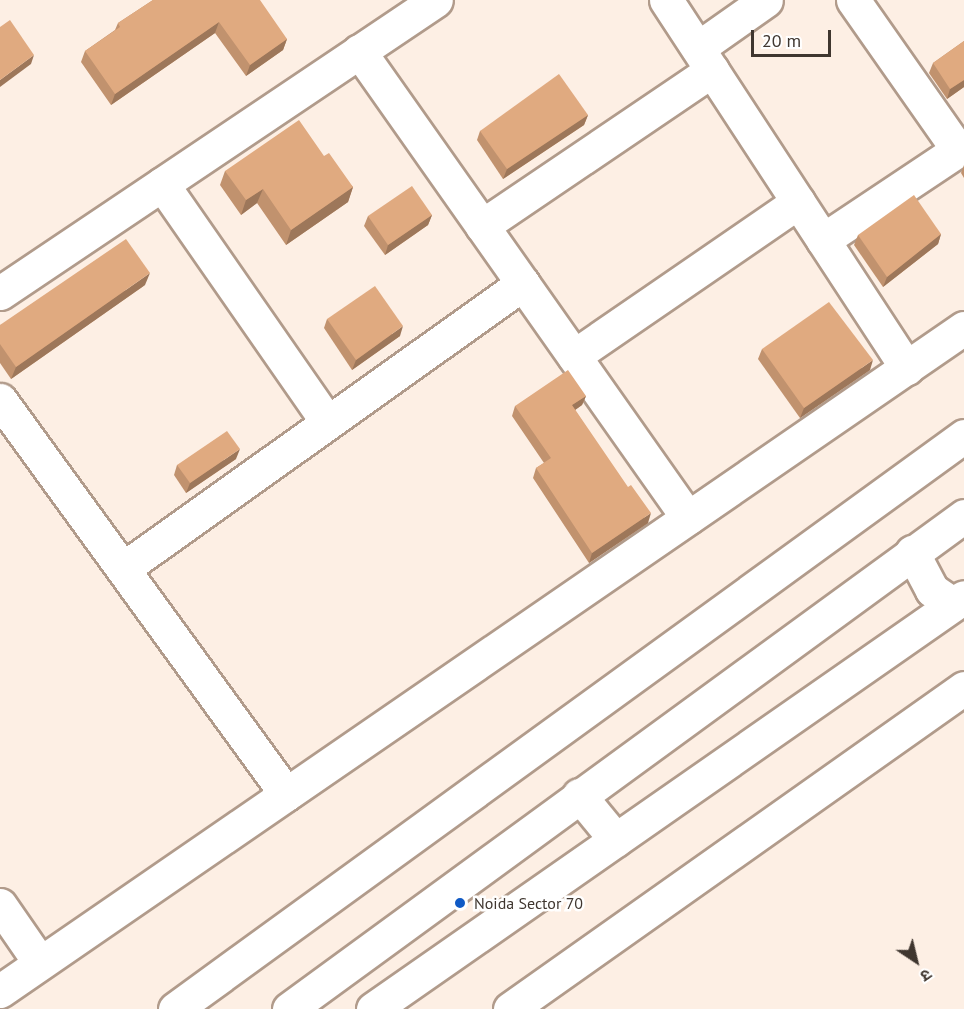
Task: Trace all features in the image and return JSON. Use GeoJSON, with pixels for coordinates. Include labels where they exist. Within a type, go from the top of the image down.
{"type":"FeatureCollection","features":[{"type":"Feature","properties":{"kind":"street"},"geometry":{"type":"LineString","coordinates":[[0,293],[436,0]]}},
{"type":"Feature","properties":{"kind":"street"},"geometry":{"type":"LineString","coordinates":[[666,0],[907,368]]}},
{"type":"Feature","properties":{"kind":"street"},"geometry":{"type":"LineString","coordinates":[[483,226],[705,59],[766,0]]}},
{"type":"Feature","properties":{"kind":"street"},"geometry":{"type":"LineString","coordinates":[[823,240],[961,148],[853,0]]}},
{"type":"Feature","properties":{"kind":"street"},"geometry":{"type":"LineString","coordinates":[[359,51],[688,518]]}},
{"type":"Feature","properties":{"kind":"street"},"geometry":{"type":"LineString","coordinates":[[162,184],[327,421]]}},
{"type":"Feature","properties":{"kind":"street"},"geometry":{"type":"LineString","coordinates":[[574,356],[798,202]]}},
{"type":"Feature","properties":{"kind":"street"},"geometry":{"type":"LineString","coordinates":[[124,568],[523,283]]}},
{"type":"Feature","properties":{"kind":"street"},"geometry":{"type":"LineString","coordinates":[[0,991],[964,328]]}},
{"type":"Feature","properties":{"kind":"street"},"geometry":{"type":"LineString","coordinates":[[0,400],[286,794]]}},
{"type":"Feature","properties":{"kind":"street"},"geometry":{"type":"LineString","coordinates":[[175,1009],[964,436]]}},
{"type":"Feature","properties":{"kind":"street"},"geometry":{"type":"LineString","coordinates":[[289,1009],[964,516]]}},
{"type":"Feature","properties":{"kind":"street"},"geometry":{"type":"LineString","coordinates":[[912,552],[932,590],[959,601]]}},
{"type":"Feature","properties":{"kind":"street"},"geometry":{"type":"LineString","coordinates":[[373,1009],[959,601]]}},
{"type":"Feature","properties":{"kind":"street"},"geometry":{"type":"LineString","coordinates":[[510,1009],[964,688]]}},
{"type":"Feature","properties":{"kind":"street"},"geometry":{"type":"LineString","coordinates":[[579,795],[616,840]]}},
{"type":"Feature","properties":{"kind":"street"},"geometry":{"type":"LineString","coordinates":[[0,905],[40,963]]}},
{"type":"Feature","properties":{"kind":"building"},"geometry":{"type":"Polygon","coordinates":[[[153,0],[260,0],[287,39],[250,65],[219,22],[115,94],[85,51],[120,27],[118,23],[153,0]]]}},
{"type":"Feature","properties":{"kind":"building"},"geometry":{"type":"Polygon","coordinates":[[[10,20],[34,55],[0,80],[0,27],[10,20]]]}},
{"type":"Feature","properties":{"kind":"building"},"geometry":{"type":"Polygon","coordinates":[[[964,41],[964,80],[950,89],[933,63],[964,41]]]}},
{"type":"Feature","properties":{"kind":"building"},"geometry":{"type":"Polygon","coordinates":[[[559,74],[588,115],[507,169],[480,131],[559,74]]]}},
{"type":"Feature","properties":{"kind":"building"},"geometry":{"type":"Polygon","coordinates":[[[299,120],[324,156],[329,153],[353,187],[291,230],[263,189],[246,200],[225,171],[299,120]]]}},
{"type":"Feature","properties":{"kind":"building"},"geometry":{"type":"Polygon","coordinates":[[[412,186],[432,215],[388,245],[368,216],[412,186]]]}},
{"type":"Feature","properties":{"kind":"building"},"geometry":{"type":"Polygon","coordinates":[[[914,195],[941,234],[887,277],[858,235],[914,195]]]}},
{"type":"Feature","properties":{"kind":"building"},"geometry":{"type":"Polygon","coordinates":[[[126,239],[150,273],[16,367],[0,344],[0,325],[126,239]]]}},
{"type":"Feature","properties":{"kind":"building"},"geometry":{"type":"Polygon","coordinates":[[[375,286],[403,326],[356,360],[327,319],[375,286]]]}},
{"type":"Feature","properties":{"kind":"building"},"geometry":{"type":"Polygon","coordinates":[[[829,302],[873,360],[804,408],[762,349],[829,302]]]}},
{"type":"Feature","properties":{"kind":"building"},"geometry":{"type":"Polygon","coordinates":[[[568,370],[586,396],[572,405],[628,487],[631,485],[651,513],[592,553],[536,468],[551,458],[515,406],[568,370]]]}},
{"type":"Feature","properties":{"kind":"building"},"geometry":{"type":"Polygon","coordinates":[[[227,431],[240,449],[190,483],[177,465],[227,431]]]}},
{"type":"Feature","properties":{"kind":"place","name":"Noida Sector 70"},"geometry":{"type":"Point","coordinates":[460,903]}}]}
